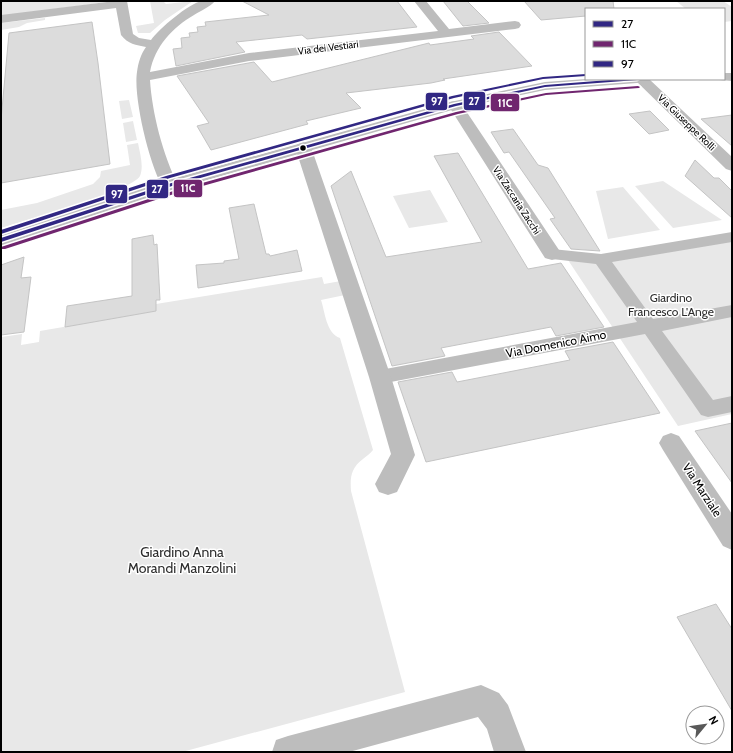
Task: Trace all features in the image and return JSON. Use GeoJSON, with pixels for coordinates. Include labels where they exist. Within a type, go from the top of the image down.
{"type":"FeatureCollection","features":[{"type":"Feature","properties":{"kind":"street"},"geometry":{"type":"LineString","coordinates":[[170,185],[163,173],[146,107],[143,77],[146,62],[154,44],[180,19],[209,1]]}},
{"type":"Feature","properties":{"kind":"street"},"geometry":{"type":"LineString","coordinates":[[420,1],[446,32]]}},
{"type":"Feature","properties":{"kind":"street"},"geometry":{"type":"LineString","coordinates":[[1,19],[121,2],[126,32],[129,38],[140,42],[154,44]]}},
{"type":"Feature","properties":{"kind":"street","name":"Via dei Vestiari"},"geometry":{"type":"LineString","coordinates":[[143,77],[249,57],[446,32],[514,25]]}},
{"type":"Feature","properties":{"kind":"street"},"geometry":{"type":"LineString","coordinates":[[1,240],[170,185],[455,105],[545,86],[624,80]]}},
{"type":"Feature","properties":{"kind":"street","name":"Via Giuseppe Rolli"},"geometry":{"type":"LineString","coordinates":[[642,80],[732,166]]}},
{"type":"Feature","properties":{"kind":"street","name":"Via Zaccaria Zacchi"},"geometry":{"type":"LineString","coordinates":[[455,105],[552,254],[601,259],[732,237]]}},
{"type":"Feature","properties":{"kind":"street"},"geometry":{"type":"LineString","coordinates":[[302,147],[380,377],[403,455],[388,484]]}},
{"type":"Feature","properties":{"kind":"street"},"geometry":{"type":"LineString","coordinates":[[601,259],[708,409],[732,404]]}},
{"type":"Feature","properties":{"kind":"street","name":"Via Domenico Aimo"},"geometry":{"type":"LineString","coordinates":[[380,377],[732,311]]}},
{"type":"Feature","properties":{"kind":"street","name":"Via Marziale"},"geometry":{"type":"LineString","coordinates":[[671,443],[732,537]]}},
{"type":"Feature","properties":{"kind":"street"},"geometry":{"type":"LineString","coordinates":[[288,752],[472,702],[481,701],[488,703],[494,711],[500,722],[510,752]]}},
{"type":"Feature","properties":{"kind":"green space"},"geometry":{"type":"Polygon","coordinates":[[[1,1],[114,1],[1,16],[1,1]]]}},
{"type":"Feature","properties":{"kind":"green space"},"geometry":{"type":"Polygon","coordinates":[[[150,1],[163,1],[166,4],[193,1],[165,20],[150,33],[138,33],[136,26],[154,23],[150,1]]]}},
{"type":"Feature","properties":{"kind":"green space"},"geometry":{"type":"Polygon","coordinates":[[[676,1],[723,1],[732,7],[732,21],[725,22],[725,8],[685,8],[676,1]]]}},
{"type":"Feature","properties":{"kind":"green space"},"geometry":{"type":"Polygon","coordinates":[[[45,18],[45,20],[1,30],[1,23],[45,18]]]}},
{"type":"Feature","properties":{"kind":"green space"},"geometry":{"type":"Polygon","coordinates":[[[129,100],[133,117],[122,119],[119,101],[129,100]]]}},
{"type":"Feature","properties":{"kind":"green space"},"geometry":{"type":"Polygon","coordinates":[[[133,121],[137,140],[126,142],[123,123],[133,121]]]}},
{"type":"Feature","properties":{"kind":"green space"},"geometry":{"type":"Polygon","coordinates":[[[138,143],[142,168],[140,176],[133,182],[98,197],[1,228],[1,210],[37,203],[93,184],[100,177],[101,171],[130,165],[127,145],[138,143]]]}},
{"type":"Feature","properties":{"kind":"green space"},"geometry":{"type":"Polygon","coordinates":[[[663,181],[722,220],[673,228],[635,186],[663,181]]]}},
{"type":"Feature","properties":{"kind":"green space"},"geometry":{"type":"Polygon","coordinates":[[[623,187],[660,230],[608,239],[596,191],[623,187]]]}},
{"type":"Feature","properties":{"kind":"green space"},"geometry":{"type":"Polygon","coordinates":[[[430,190],[448,222],[409,228],[393,196],[430,190]]]}},
{"type":"Feature","properties":{"kind":"green space","name":"Giardino Francesco L'Ange"},"geometry":{"type":"Polygon","coordinates":[[[732,233],[732,414],[678,426],[568,260],[732,233]]]}},
{"type":"Feature","properties":{"kind":"green space","name":"Giardino Anna Morandi Manzolini"},"geometry":{"type":"Polygon","coordinates":[[[322,277],[324,284],[341,281],[345,295],[321,300],[329,327],[335,335],[340,338],[373,450],[359,462],[354,469],[351,477],[351,491],[405,692],[182,752],[1,752],[1,337],[22,334],[21,345],[39,342],[40,331],[156,311],[156,304],[322,277]]]}},
{"type":"Feature","properties":{"kind":"building"},"geometry":{"type":"Polygon","coordinates":[[[242,1],[397,1],[417,27],[307,39],[302,35],[236,42],[245,52],[176,66],[173,49],[182,48],[181,38],[190,37],[189,33],[198,32],[197,27],[206,26],[205,22],[269,15],[242,1]]]}},
{"type":"Feature","properties":{"kind":"building"},"geometry":{"type":"Polygon","coordinates":[[[443,1],[467,1],[489,23],[463,26],[443,1]]]}},
{"type":"Feature","properties":{"kind":"building"},"geometry":{"type":"Polygon","coordinates":[[[524,1],[613,1],[614,8],[585,8],[585,16],[541,20],[524,1]]]}},
{"type":"Feature","properties":{"kind":"building"},"geometry":{"type":"Polygon","coordinates":[[[92,22],[110,164],[1,183],[1,120],[9,33],[92,22]]]}},
{"type":"Feature","properties":{"kind":"building"},"geometry":{"type":"Polygon","coordinates":[[[499,32],[532,66],[443,79],[445,80],[431,83],[346,93],[361,108],[306,121],[308,124],[211,150],[197,126],[209,123],[177,76],[254,62],[272,82],[429,43],[430,45],[474,39],[471,36],[499,32]]]}},
{"type":"Feature","properties":{"kind":"building"},"geometry":{"type":"Polygon","coordinates":[[[650,111],[669,130],[649,134],[629,114],[650,111]]]}},
{"type":"Feature","properties":{"kind":"building"},"geometry":{"type":"Polygon","coordinates":[[[732,115],[732,146],[701,119],[732,115]]]}},
{"type":"Feature","properties":{"kind":"building"},"geometry":{"type":"Polygon","coordinates":[[[513,129],[538,165],[548,168],[600,251],[571,249],[550,219],[555,218],[509,152],[504,153],[491,132],[513,129]]]}},
{"type":"Feature","properties":{"kind":"building"},"geometry":{"type":"Polygon","coordinates":[[[458,153],[528,269],[561,263],[604,327],[556,336],[551,327],[441,348],[445,356],[392,366],[331,186],[351,171],[386,257],[482,242],[434,156],[458,153]]]}},
{"type":"Feature","properties":{"kind":"building"},"geometry":{"type":"Polygon","coordinates":[[[695,160],[714,178],[719,178],[732,191],[732,218],[685,176],[695,160]]]}},
{"type":"Feature","properties":{"kind":"building"},"geometry":{"type":"Polygon","coordinates":[[[254,204],[266,254],[269,254],[270,256],[297,250],[302,271],[198,288],[196,265],[224,263],[224,261],[239,259],[229,208],[254,204]]]}},
{"type":"Feature","properties":{"kind":"building"},"geometry":{"type":"Polygon","coordinates":[[[153,235],[154,245],[157,244],[160,300],[156,300],[156,311],[65,327],[67,306],[132,296],[132,239],[153,235]]]}},
{"type":"Feature","properties":{"kind":"building"},"geometry":{"type":"Polygon","coordinates":[[[24,257],[21,278],[31,277],[24,332],[1,335],[1,265],[24,257]]]}},
{"type":"Feature","properties":{"kind":"building"},"geometry":{"type":"Polygon","coordinates":[[[613,342],[660,413],[426,462],[398,382],[452,372],[457,382],[570,360],[565,351],[613,342]]]}},
{"type":"Feature","properties":{"kind":"building"},"geometry":{"type":"Polygon","coordinates":[[[732,423],[732,483],[695,431],[732,423]]]}},
{"type":"Feature","properties":{"kind":"building"},"geometry":{"type":"Polygon","coordinates":[[[716,604],[732,629],[732,711],[677,617],[716,604]]]}},
{"type":"Feature","properties":{"kind":"transit line","name":"97"},"geometry":{"type":"LineString","coordinates":[[1,232],[168,177],[453,97],[543,78],[585,75]]}},
{"type":"Feature","properties":{"kind":"transit line","name":"27"},"geometry":{"type":"LineString","coordinates":[[1,240],[170,185],[455,105],[545,86],[624,80]]}},
{"type":"Feature","properties":{"kind":"transit line","name":"11C"},"geometry":{"type":"LineString","coordinates":[[3,248],[172,193],[457,113],[546,94],[638,87]]}}]}
